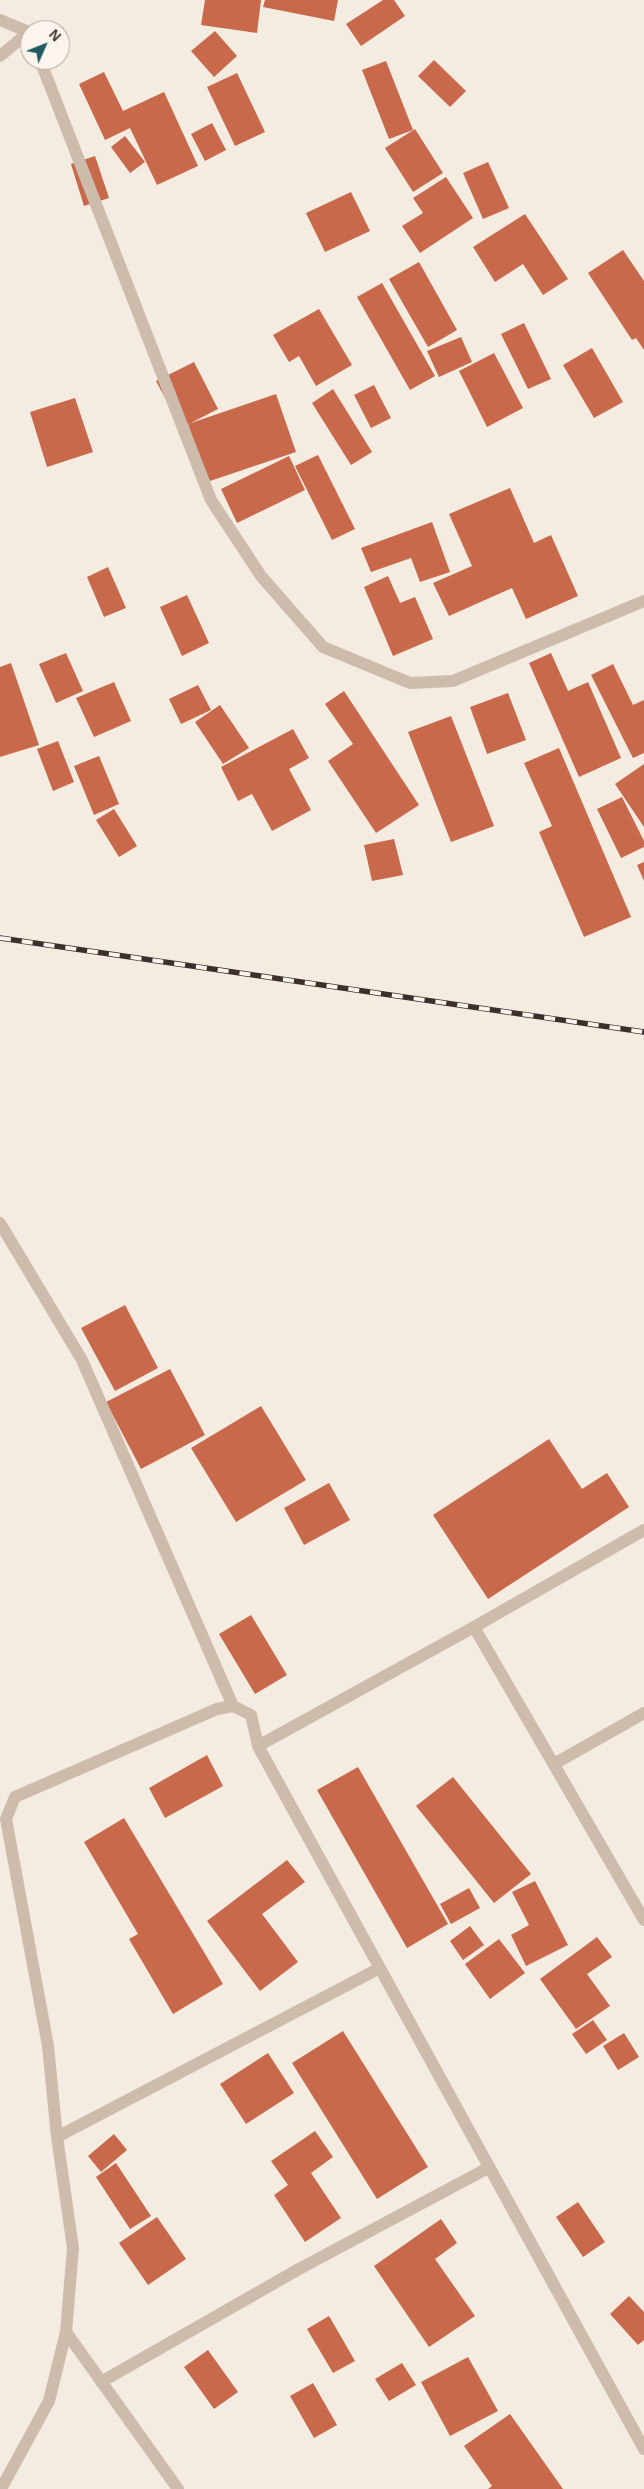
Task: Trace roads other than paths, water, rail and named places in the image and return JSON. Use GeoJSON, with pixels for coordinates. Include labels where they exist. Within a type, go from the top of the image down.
{"type":"FeatureCollection","features":[{"type":"Feature","properties":{"kind":"street"},"geometry":{"type":"LineString","coordinates":[[0,20],[20,30]]}},
{"type":"Feature","properties":{"kind":"street"},"geometry":{"type":"LineString","coordinates":[[0,56],[20,41]]}},
{"type":"Feature","properties":{"kind":"street"},"geometry":{"type":"LineString","coordinates":[[44,70],[211,500],[261,576],[323,647],[410,683],[453,681],[644,602]]}},
{"type":"Feature","properties":{"kind":"street"},"geometry":{"type":"LineString","coordinates":[[0,1223],[82,1360],[233,1706]]}},
{"type":"Feature","properties":{"kind":"street"},"geometry":{"type":"LineString","coordinates":[[258,1746],[474,1628],[644,1530]]}},
{"type":"Feature","properties":{"kind":"street"},"geometry":{"type":"LineString","coordinates":[[474,1628],[644,1920]]}},
{"type":"Feature","properties":{"kind":"street"},"geometry":{"type":"LineString","coordinates":[[1,2489],[49,2402],[66,2332],[73,2248],[57,2138],[48,2046],[6,1819],[15,1797],[217,1709],[233,1706],[251,1715],[258,1746],[378,1969],[644,2449]]}},
{"type":"Feature","properties":{"kind":"street"},"geometry":{"type":"LineString","coordinates":[[554,1764],[644,1713]]}},
{"type":"Feature","properties":{"kind":"street"},"geometry":{"type":"LineString","coordinates":[[57,2138],[378,1969]]}},
{"type":"Feature","properties":{"kind":"street"},"geometry":{"type":"LineString","coordinates":[[101,2382],[299,2269],[488,2168]]}},
{"type":"Feature","properties":{"kind":"street"},"geometry":{"type":"LineString","coordinates":[[66,2332],[178,2489]]}},
{"type":"Feature","properties":{"kind":"railway"},"geometry":{"type":"LineString","coordinates":[[0,938],[644,1032]]}}]}
